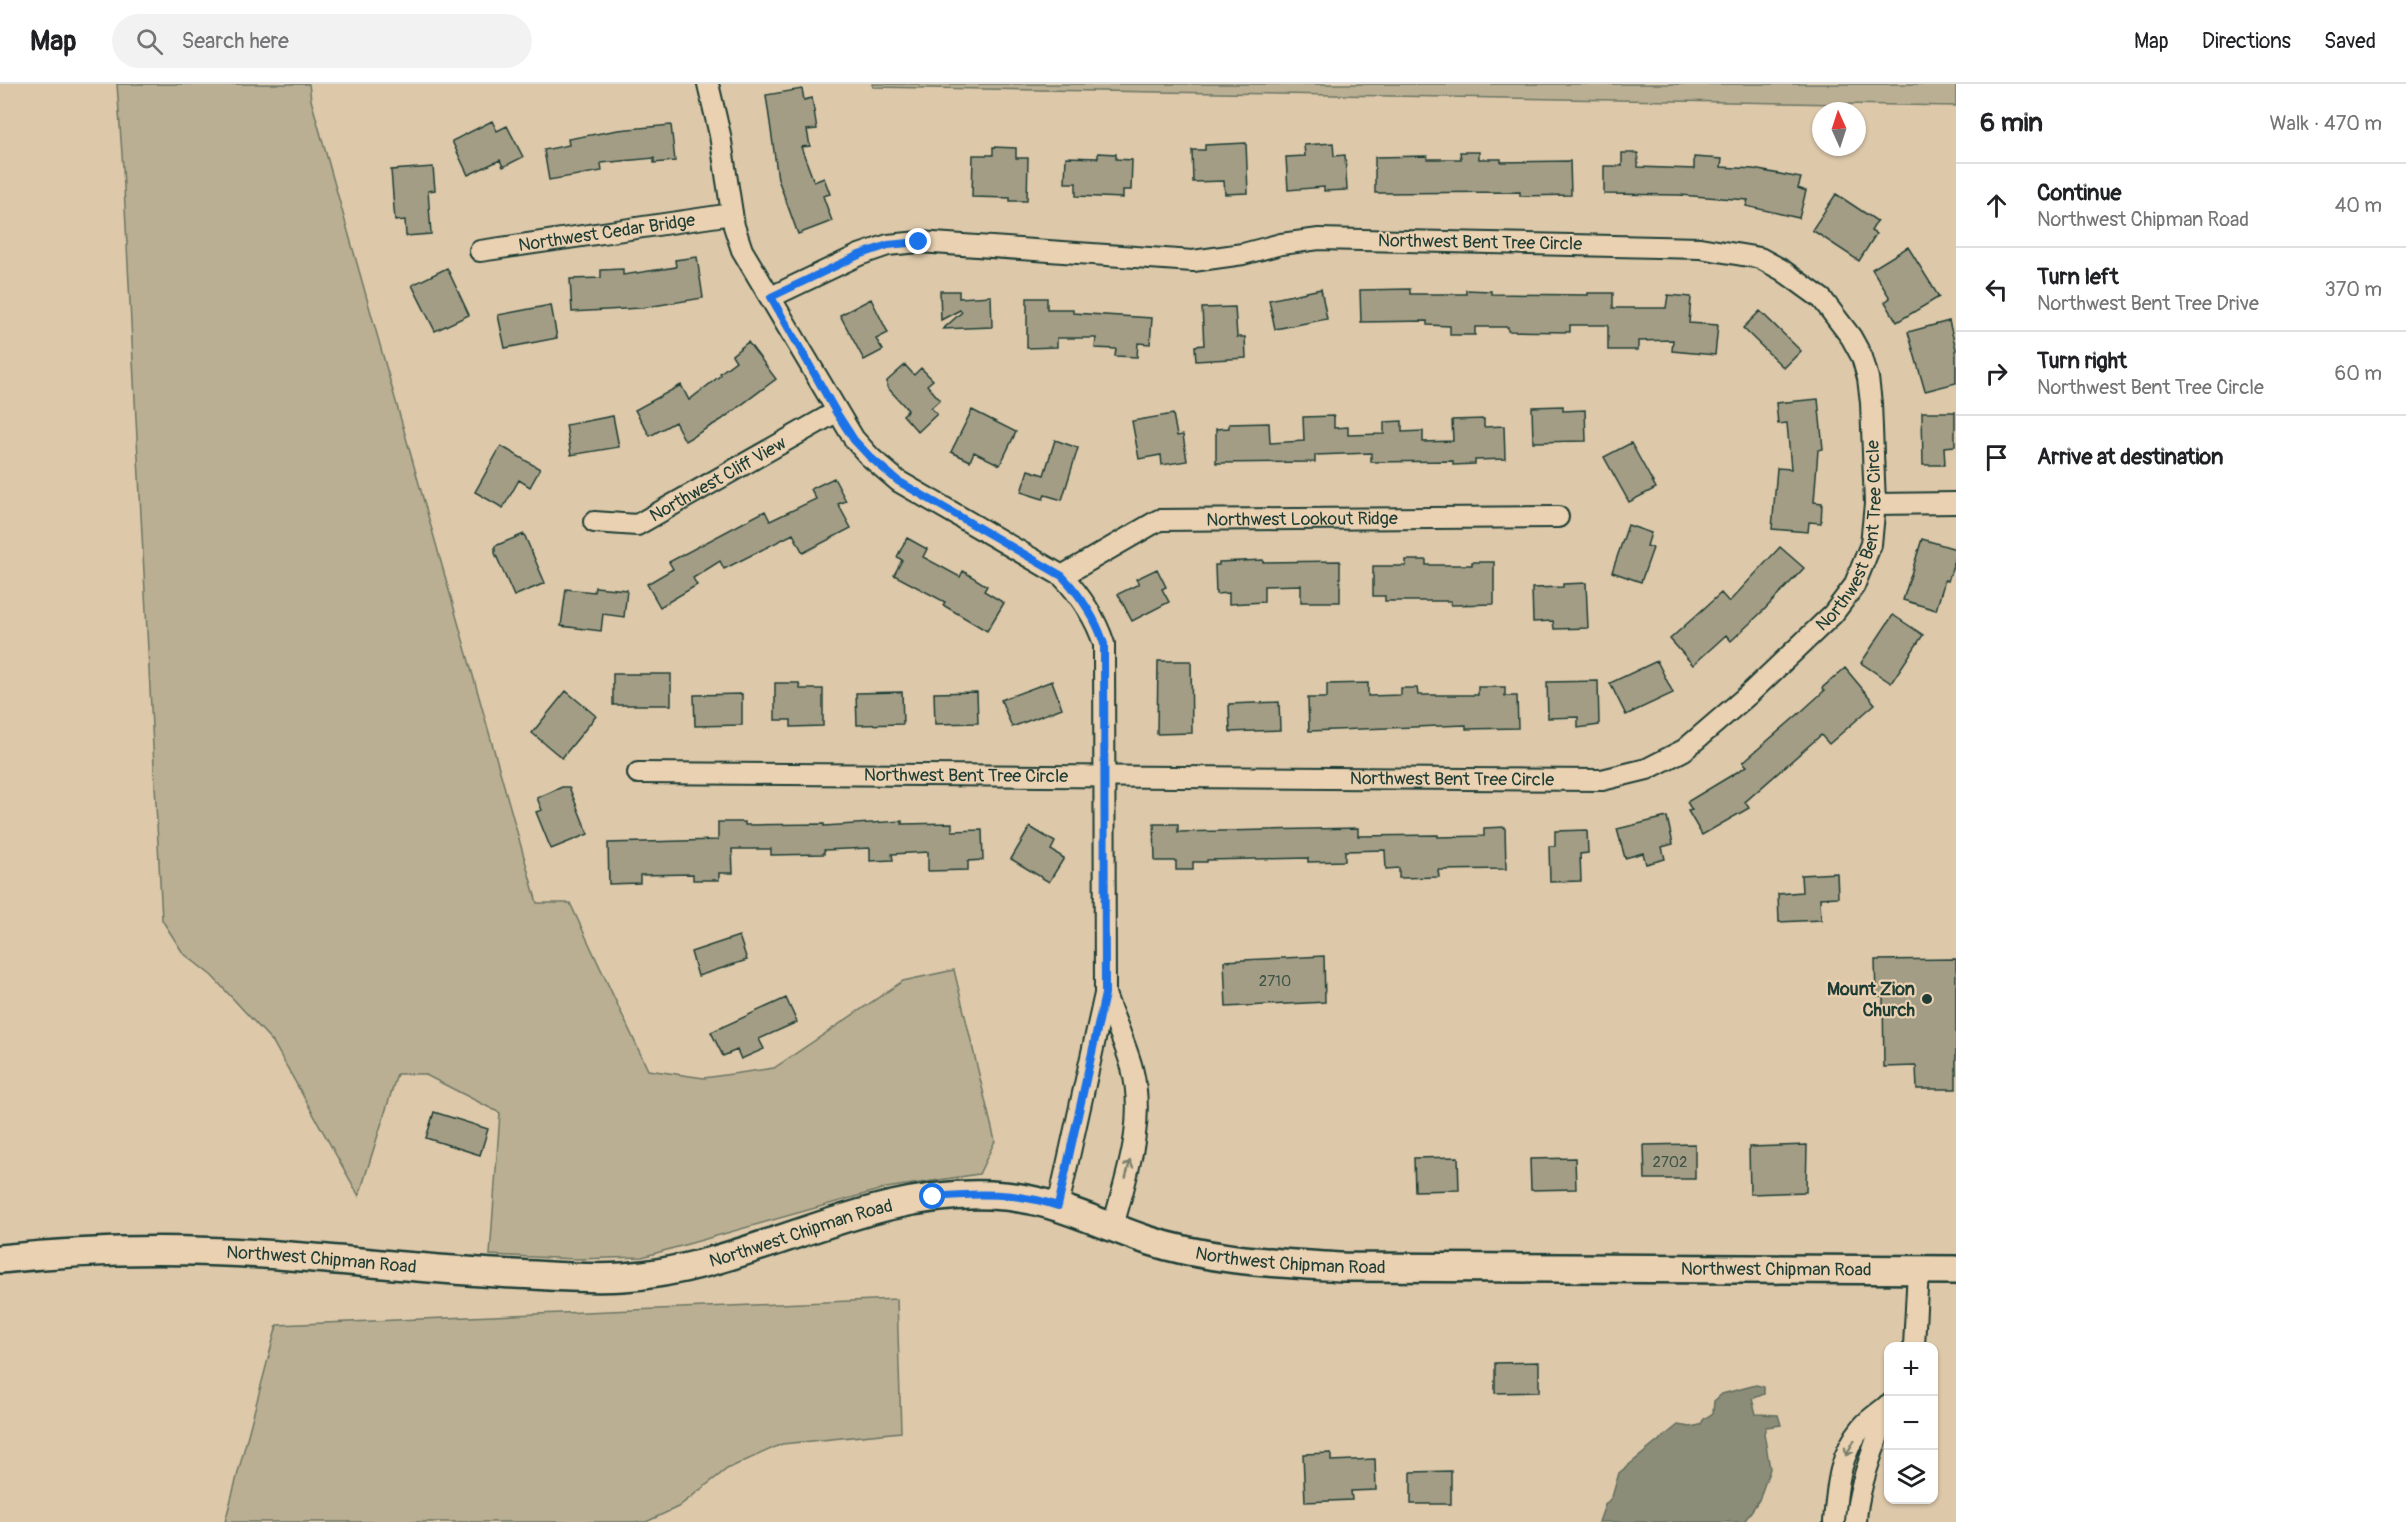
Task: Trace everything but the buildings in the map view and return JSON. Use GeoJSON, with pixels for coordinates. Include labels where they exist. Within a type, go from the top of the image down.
{"type":"FeatureCollection","features":[{"type":"Feature","properties":{"kind":"main road","name":"Northwest Chipman Road"},"geometry":{"type":"LineString","coordinates":[[0,1259],[47,1254],[209,1252],[302,1257],[472,1273],[624,1277],[674,1269],[761,1247],[892,1205],[933,1197],[989,1194],[1020,1197],[1058,1206],[1146,1239],[1173,1247],[1243,1261],[1343,1267],[1956,1270]]}},
{"type":"Feature","properties":{"kind":"street"},"geometry":{"type":"LineString","coordinates":[[708,84],[720,135],[732,214],[742,250],[854,440],[898,481],[1062,576],[1098,627],[1104,644],[1105,994],[1058,1206]]}},
{"type":"Feature","properties":{"kind":"street","name":"Northwest Cedar Bridge"},"geometry":{"type":"LineString","coordinates":[[480,251],[732,214]]}},
{"type":"Feature","properties":{"kind":"street","name":"Northwest Bent Tree Circle"},"geometry":{"type":"LineString","coordinates":[[638,772],[1602,780],[1647,769],[1684,750],[1748,695],[1833,614],[1854,585],[1871,544],[1875,504],[1871,403],[1868,378],[1862,357],[1838,318],[1822,299],[1802,283],[1760,258],[1700,248],[1319,239],[1193,261],[919,242],[888,245],[859,255],[771,297]]}},
{"type":"Feature","properties":{"kind":"street","name":"Northwest Cliff View"},"geometry":{"type":"LineString","coordinates":[[594,522],[637,525],[836,412]]}},
{"type":"Feature","properties":{"kind":"street"},"geometry":{"type":"LineString","coordinates":[[1875,504],[1956,503]]}},
{"type":"Feature","properties":{"kind":"street","name":"Northwest Lookout Ridge"},"geometry":{"type":"LineString","coordinates":[[1062,576],[1159,520],[1558,517]]}},
{"type":"Feature","properties":{"kind":"street"},"geometry":{"type":"LineString","coordinates":[[1105,994],[1132,1068],[1137,1101],[1135,1142],[1113,1226]]}},
{"type":"Feature","properties":{"kind":"street"},"geometry":{"type":"LineString","coordinates":[[1914,1342],[1918,1270]]}},
{"type":"Feature","properties":{"kind":"street"},"geometry":{"type":"LineString","coordinates":[[1834,1522],[1838,1477],[1847,1450],[1863,1426],[1884,1408]]}},
{"type":"Feature","properties":{"kind":"street"},"geometry":{"type":"LineString","coordinates":[[1856,1522],[1856,1510],[1884,1418]]}},
{"type":"Feature","properties":{"kind":"shaded area"},"geometry":{"type":"Polygon","coordinates":[[[117,84],[309,84],[311,100],[537,903],[570,903],[648,1070],[704,1078],[774,1068],[903,981],[954,970],[995,1141],[979,1174],[886,1188],[642,1257],[576,1259],[490,1255],[500,1113],[424,1074],[397,1074],[359,1196],[273,1042],[212,976],[183,953],[162,920],[117,84]]]}},
{"type":"Feature","properties":{"kind":"shaded area"},"geometry":{"type":"Polygon","coordinates":[[[872,84],[1956,84],[1956,106],[1866,104],[1866,102],[1812,103],[873,87],[872,84]]]}},
{"type":"Feature","properties":{"kind":"shaded area"},"geometry":{"type":"Polygon","coordinates":[[[897,1299],[901,1432],[782,1444],[727,1469],[678,1507],[646,1522],[225,1522],[277,1325],[897,1299]]]}},
{"type":"Feature","properties":{"kind":"shaded area"},"geometry":{"type":"Polygon","coordinates":[[[1756,1385],[1764,1387],[1764,1394],[1752,1399],[1756,1414],[1778,1415],[1781,1425],[1766,1427],[1764,1433],[1770,1469],[1759,1500],[1744,1522],[1599,1522],[1605,1505],[1612,1497],[1619,1473],[1678,1425],[1690,1427],[1700,1425],[1713,1413],[1714,1401],[1722,1394],[1756,1385]]]}},
{"type":"Feature","properties":{"kind":"place","name":"Mount Zion Church"},"geometry":{"type":"Point","coordinates":[1927,999]}},
{"type":"Feature","properties":{"kind":"route"},"geometry":{"type":"LineString","coordinates":[[919,242],[888,245],[859,255],[771,297],[836,412],[854,440],[870,457],[898,481],[1062,576],[1071,586],[1098,627],[1104,644],[1106,777],[1105,994],[1058,1206],[1020,1197],[989,1194],[933,1197]]}}]}
